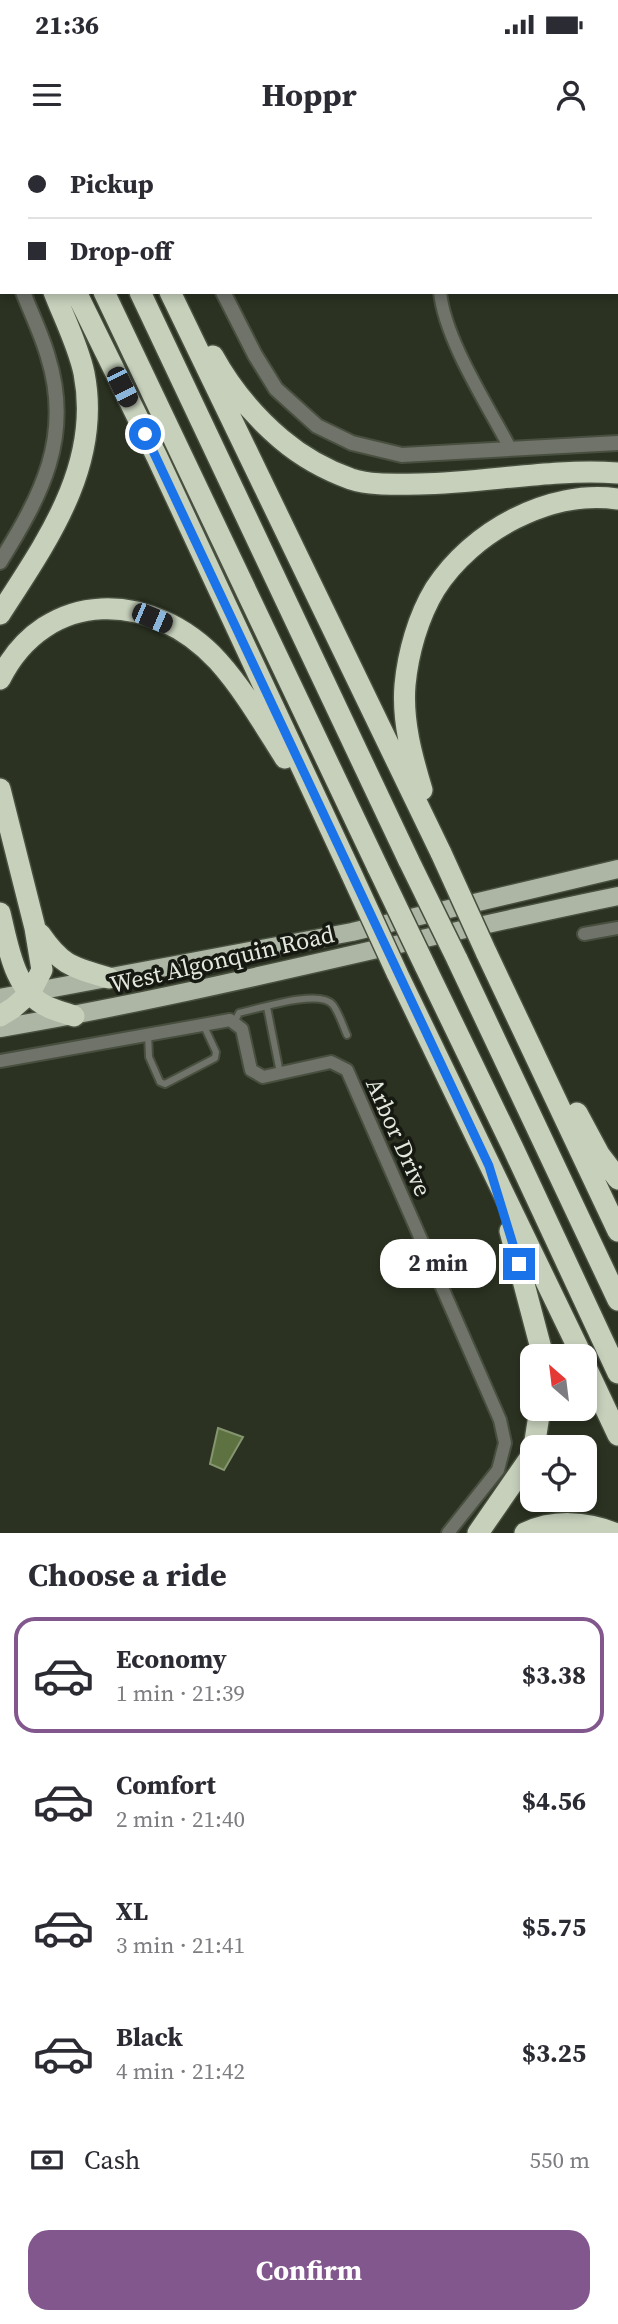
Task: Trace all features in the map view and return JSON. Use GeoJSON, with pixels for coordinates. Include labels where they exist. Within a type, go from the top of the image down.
{"type":"FeatureCollection","features":[{"type":"Feature","properties":{"kind":"highway"},"geometry":{"type":"LineString","coordinates":[[0,614],[56,524],[80,469],[85,450],[89,411],[83,371],[55,294]]}},
{"type":"Feature","properties":{"kind":"highway"},"geometry":{"type":"LineString","coordinates":[[77,294],[157,457],[397,973],[576,1344]]}},
{"type":"Feature","properties":{"kind":"highway"},"geometry":{"type":"LineString","coordinates":[[105,294],[618,1373]]}},
{"type":"Feature","properties":{"kind":"highway"},"geometry":{"type":"LineString","coordinates":[[141,294],[618,1300]]}},
{"type":"Feature","properties":{"kind":"highway"},"geometry":{"type":"LineString","coordinates":[[171,294],[441,853],[618,1231]]}},
{"type":"Feature","properties":{"kind":"highway"},"geometry":{"type":"LineString","coordinates":[[179,294],[222,372],[265,425],[291,447],[322,466],[352,479],[435,484],[578,472],[618,472]]}},
{"type":"Feature","properties":{"kind":"highway"},"geometry":{"type":"LineString","coordinates":[[441,853],[414,763],[404,708],[409,661],[429,601],[446,575],[477,544],[516,517],[559,501],[618,499]]}},
{"type":"Feature","properties":{"kind":"highway"},"geometry":{"type":"LineString","coordinates":[[0,679],[15,655],[39,630],[65,615],[94,608],[112,608],[152,618],[183,633],[217,660],[240,689],[326,819]]}},
{"type":"Feature","properties":{"kind":"highway"},"geometry":{"type":"LineString","coordinates":[[0,789],[35,928],[42,970],[30,993],[0,1017]]}},
{"type":"Feature","properties":{"kind":"highway"},"geometry":{"type":"LineString","coordinates":[[0,913],[17,974],[30,993],[46,1007],[74,1016]]}},
{"type":"Feature","properties":{"kind":"highway"},"geometry":{"type":"LineString","coordinates":[[35,928],[62,961],[75,968],[109,978]]}},
{"type":"Feature","properties":{"kind":"highway"},"geometry":{"type":"LineString","coordinates":[[520,1025],[558,1075],[599,1154],[618,1179]]}},
{"type":"Feature","properties":{"kind":"highway"},"geometry":{"type":"LineString","coordinates":[[489,1166],[513,1241],[540,1344]]}},
{"type":"Feature","properties":{"kind":"highway"},"geometry":{"type":"LineString","coordinates":[[597,1391],[618,1435]]}},
{"type":"Feature","properties":{"kind":"highway"},"geometry":{"type":"LineString","coordinates":[[478,1533],[520,1472]]}},
{"type":"Feature","properties":{"kind":"highway"},"geometry":{"type":"LineString","coordinates":[[525,1533],[566,1523],[593,1526],[614,1533]]}},
{"type":"Feature","properties":{"kind":"main road","name":"West Algonquin Road"},"geometry":{"type":"LineString","coordinates":[[0,998],[352,932],[618,869]]}},
{"type":"Feature","properties":{"kind":"main road","name":"West Algonquin Road"},"geometry":{"type":"LineString","coordinates":[[0,1028],[199,991],[498,920],[618,896]]}},
{"type":"Feature","properties":{"kind":"street"},"geometry":{"type":"LineString","coordinates":[[0,562],[31,511],[45,480],[57,423],[53,374],[24,294]]}},
{"type":"Feature","properties":{"kind":"street"},"geometry":{"type":"LineString","coordinates":[[224,294],[254,355],[276,389],[301,413],[333,434],[369,448],[401,455],[618,443]]}},
{"type":"Feature","properties":{"kind":"street"},"geometry":{"type":"LineString","coordinates":[[439,294],[451,334],[510,448]]}},
{"type":"Feature","properties":{"kind":"street"},"geometry":{"type":"LineString","coordinates":[[583,934],[618,928]]}},
{"type":"Feature","properties":{"kind":"street"},"geometry":{"type":"LineString","coordinates":[[0,1061],[203,1024],[230,1020],[234,1023]]}},
{"type":"Feature","properties":{"kind":"street","name":"Arbor Drive"},"geometry":{"type":"LineString","coordinates":[[234,1023],[242,1029],[251,1070],[263,1077],[331,1062],[347,1070],[500,1420],[505,1443],[498,1469],[447,1533]]}},
{"type":"Feature","properties":{"kind":"lane"},"geometry":{"type":"LineString","coordinates":[[234,1023],[239,1013],[306,998],[323,998],[332,1004],[347,1035]]}},
{"type":"Feature","properties":{"kind":"lane"},"geometry":{"type":"LineString","coordinates":[[267,1007],[279,1073]]}},
{"type":"Feature","properties":{"kind":"lane"},"geometry":{"type":"LineString","coordinates":[[148,1034],[149,1057],[160,1082],[165,1084],[215,1058],[216,1052],[203,1024]]}},
{"type":"Feature","properties":{"kind":"shaded area"},"geometry":{"type":"Polygon","coordinates":[[[218,1428],[243,1437],[224,1470],[210,1464],[218,1428]]]}},
{"type":"Feature","properties":{"kind":"route"},"geometry":{"type":"LineString","coordinates":[[145,434],[489,1166],[519,1264]]}}]}
